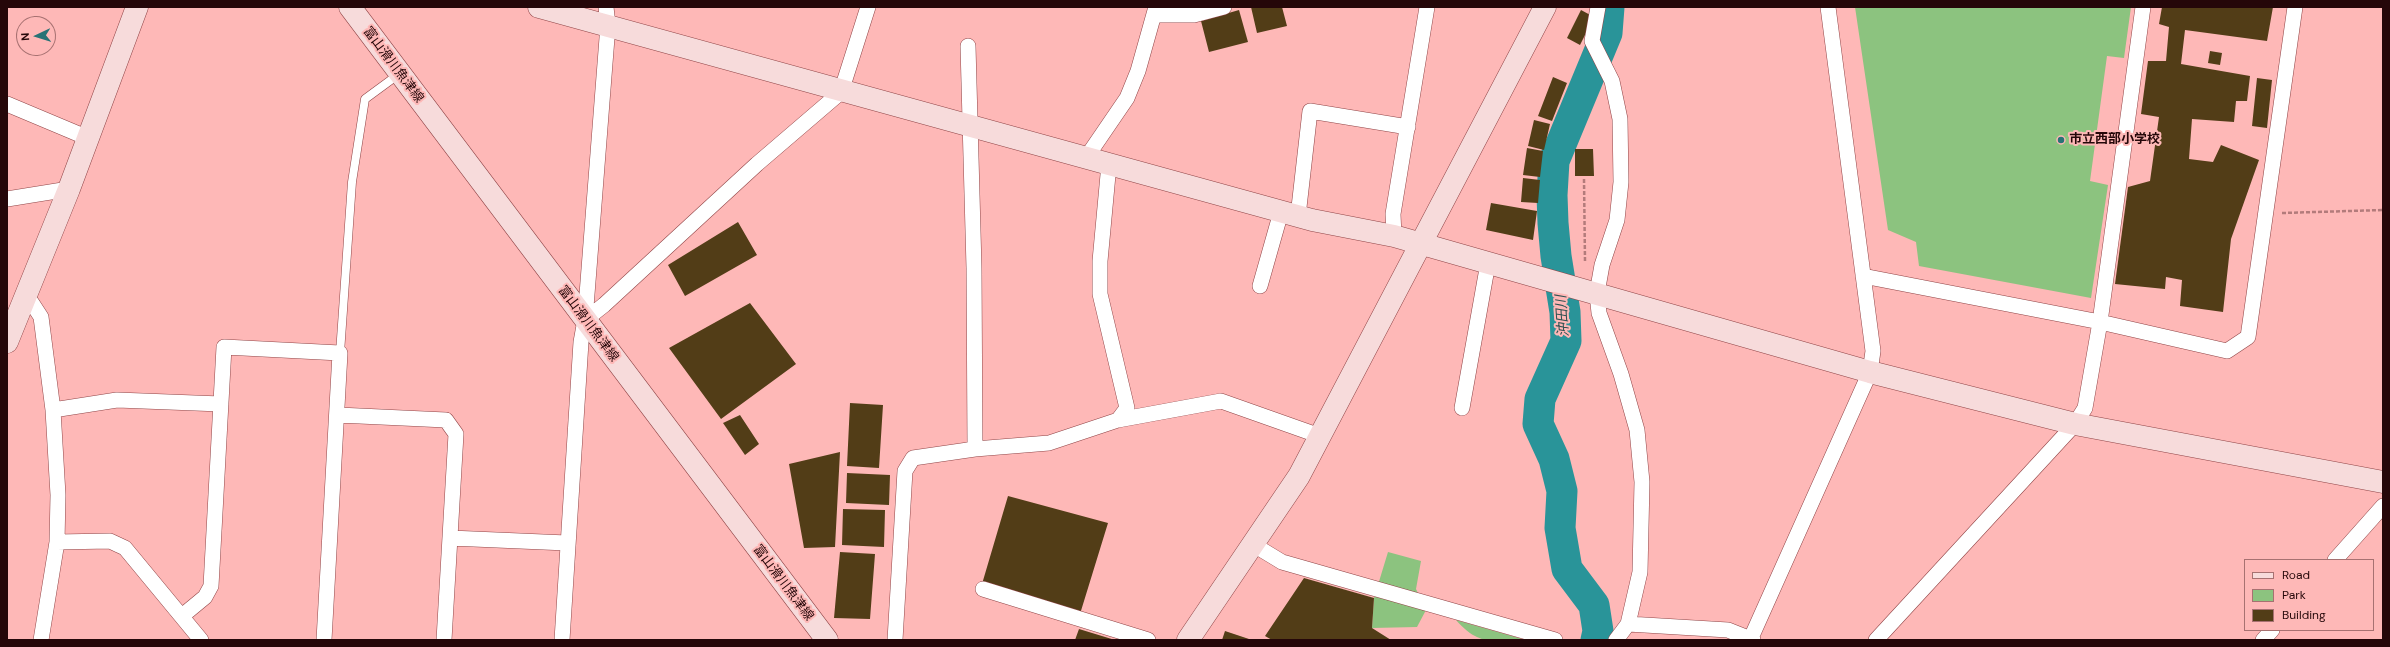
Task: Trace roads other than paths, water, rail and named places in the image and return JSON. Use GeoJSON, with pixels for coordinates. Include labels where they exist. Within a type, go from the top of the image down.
{"type":"FeatureCollection","features":[{"type":"Feature","properties":{"kind":"street"},"geometry":{"type":"LineString","coordinates":[[7,342],[69,189],[138,7]]}},
{"type":"Feature","properties":{"kind":"street","name":"富山滑川魚津線"},"geometry":{"type":"LineString","coordinates":[[350,7],[584,320],[827,640]]}},
{"type":"Feature","properties":{"kind":"street"},"geometry":{"type":"LineString","coordinates":[[539,7],[607,16],[841,92],[1290,214],[1394,236],[1591,291],[1870,372],[2075,424],[2383,482]]}},
{"type":"Feature","properties":{"kind":"street"},"geometry":{"type":"LineString","coordinates":[[584,320],[604,305],[757,164],[841,92],[868,7]]}},
{"type":"Feature","properties":{"kind":"street"},"geometry":{"type":"LineString","coordinates":[[1086,158],[1127,98],[1138,71],[1155,11],[1194,14],[1224,7]]}},
{"type":"Feature","properties":{"kind":"street"},"geometry":{"type":"LineString","coordinates":[[1394,236],[1393,214],[1427,7]]}},
{"type":"Feature","properties":{"kind":"street"},"geometry":{"type":"LineString","coordinates":[[1188,640],[1254,545],[1299,476],[1545,7]]}},
{"type":"Feature","properties":{"kind":"street"},"geometry":{"type":"LineString","coordinates":[[1598,7],[1592,41],[1612,81],[1620,119],[1622,182],[1617,220],[1602,265],[1591,291],[1637,430],[1642,482],[1640,572],[1628,624],[1616,640]]}},
{"type":"Feature","properties":{"kind":"street"},"geometry":{"type":"LineString","coordinates":[[1628,624],[1728,630],[1752,639],[1870,372],[1872,351],[1828,7]]}},
{"type":"Feature","properties":{"kind":"street"},"geometry":{"type":"LineString","coordinates":[[1876,640],[2075,424],[2085,408],[2100,322],[2143,7]]}},
{"type":"Feature","properties":{"kind":"street"},"geometry":{"type":"LineString","coordinates":[[1863,276],[2100,322],[2227,351],[2248,338],[2295,7]]}},
{"type":"Feature","properties":{"kind":"street"},"geometry":{"type":"LineString","coordinates":[[562,640],[581,342],[584,320],[607,16]]}},
{"type":"Feature","properties":{"kind":"street"},"geometry":{"type":"LineString","coordinates":[[968,46],[971,127],[975,449]]}},
{"type":"Feature","properties":{"kind":"street"},"geometry":{"type":"LineString","coordinates":[[7,104],[88,138]]}},
{"type":"Feature","properties":{"kind":"street"},"geometry":{"type":"LineString","coordinates":[[1260,286],[1290,214],[1310,112],[1408,126]]}},
{"type":"Feature","properties":{"kind":"street"},"geometry":{"type":"LineString","coordinates":[[1109,164],[1100,261],[1100,294],[1127,408],[1118,420]]}},
{"type":"Feature","properties":{"kind":"street"},"geometry":{"type":"LineString","coordinates":[[7,200],[69,189]]}},
{"type":"Feature","properties":{"kind":"street"},"geometry":{"type":"LineString","coordinates":[[1462,408],[1488,263]]}},
{"type":"Feature","properties":{"kind":"street"},"geometry":{"type":"LineString","coordinates":[[26,294],[41,317],[53,410],[58,495],[57,542],[41,640]]}},
{"type":"Feature","properties":{"kind":"street"},"geometry":{"type":"LineString","coordinates":[[182,616],[205,597],[211,586],[224,347],[340,353],[338,415],[324,640]]}},
{"type":"Feature","properties":{"kind":"street"},"geometry":{"type":"LineString","coordinates":[[53,410],[117,400],[221,404]]}},
{"type":"Feature","properties":{"kind":"street"},"geometry":{"type":"LineString","coordinates":[[895,640],[905,471],[914,458],[975,449],[1049,443],[1118,420],[1221,401],[1320,436]]}},
{"type":"Feature","properties":{"kind":"street"},"geometry":{"type":"LineString","coordinates":[[338,415],[446,420],[456,434],[444,640]]}},
{"type":"Feature","properties":{"kind":"street"},"geometry":{"type":"LineString","coordinates":[[2336,559],[2383,506]]}},
{"type":"Feature","properties":{"kind":"street"},"geometry":{"type":"LineString","coordinates":[[450,538],[568,543]]}},
{"type":"Feature","properties":{"kind":"street"},"geometry":{"type":"LineString","coordinates":[[57,542],[110,541],[125,548],[201,640]]}},
{"type":"Feature","properties":{"kind":"street"},"geometry":{"type":"LineString","coordinates":[[1254,545],[1282,562],[1555,640]]}},
{"type":"Feature","properties":{"kind":"street"},"geometry":{"type":"LineString","coordinates":[[983,589],[1148,640]]}},
{"type":"Feature","properties":{"kind":"street"},"geometry":{"type":"LineString","coordinates":[[2263,640],[2271,631]]}},
{"type":"Feature","properties":{"kind":"lane"},"geometry":{"type":"LineString","coordinates":[[340,353],[352,182],[365,99],[400,73]]}},
{"type":"Feature","properties":{"kind":"waterway","name":"沖田川"},"geometry":{"type":"LineString","coordinates":[[1596,640],[1598,631],[1594,605],[1567,569],[1560,528],[1562,491],[1554,459],[1538,424],[1540,399],[1566,341],[1565,312],[1556,256],[1553,223],[1552,195],[1554,161],[1607,33],[1609,7]]}},
{"type":"Feature","properties":{"kind":"place","name":"市立西部小学校"},"geometry":{"type":"Point","coordinates":[2061,140]}}]}
